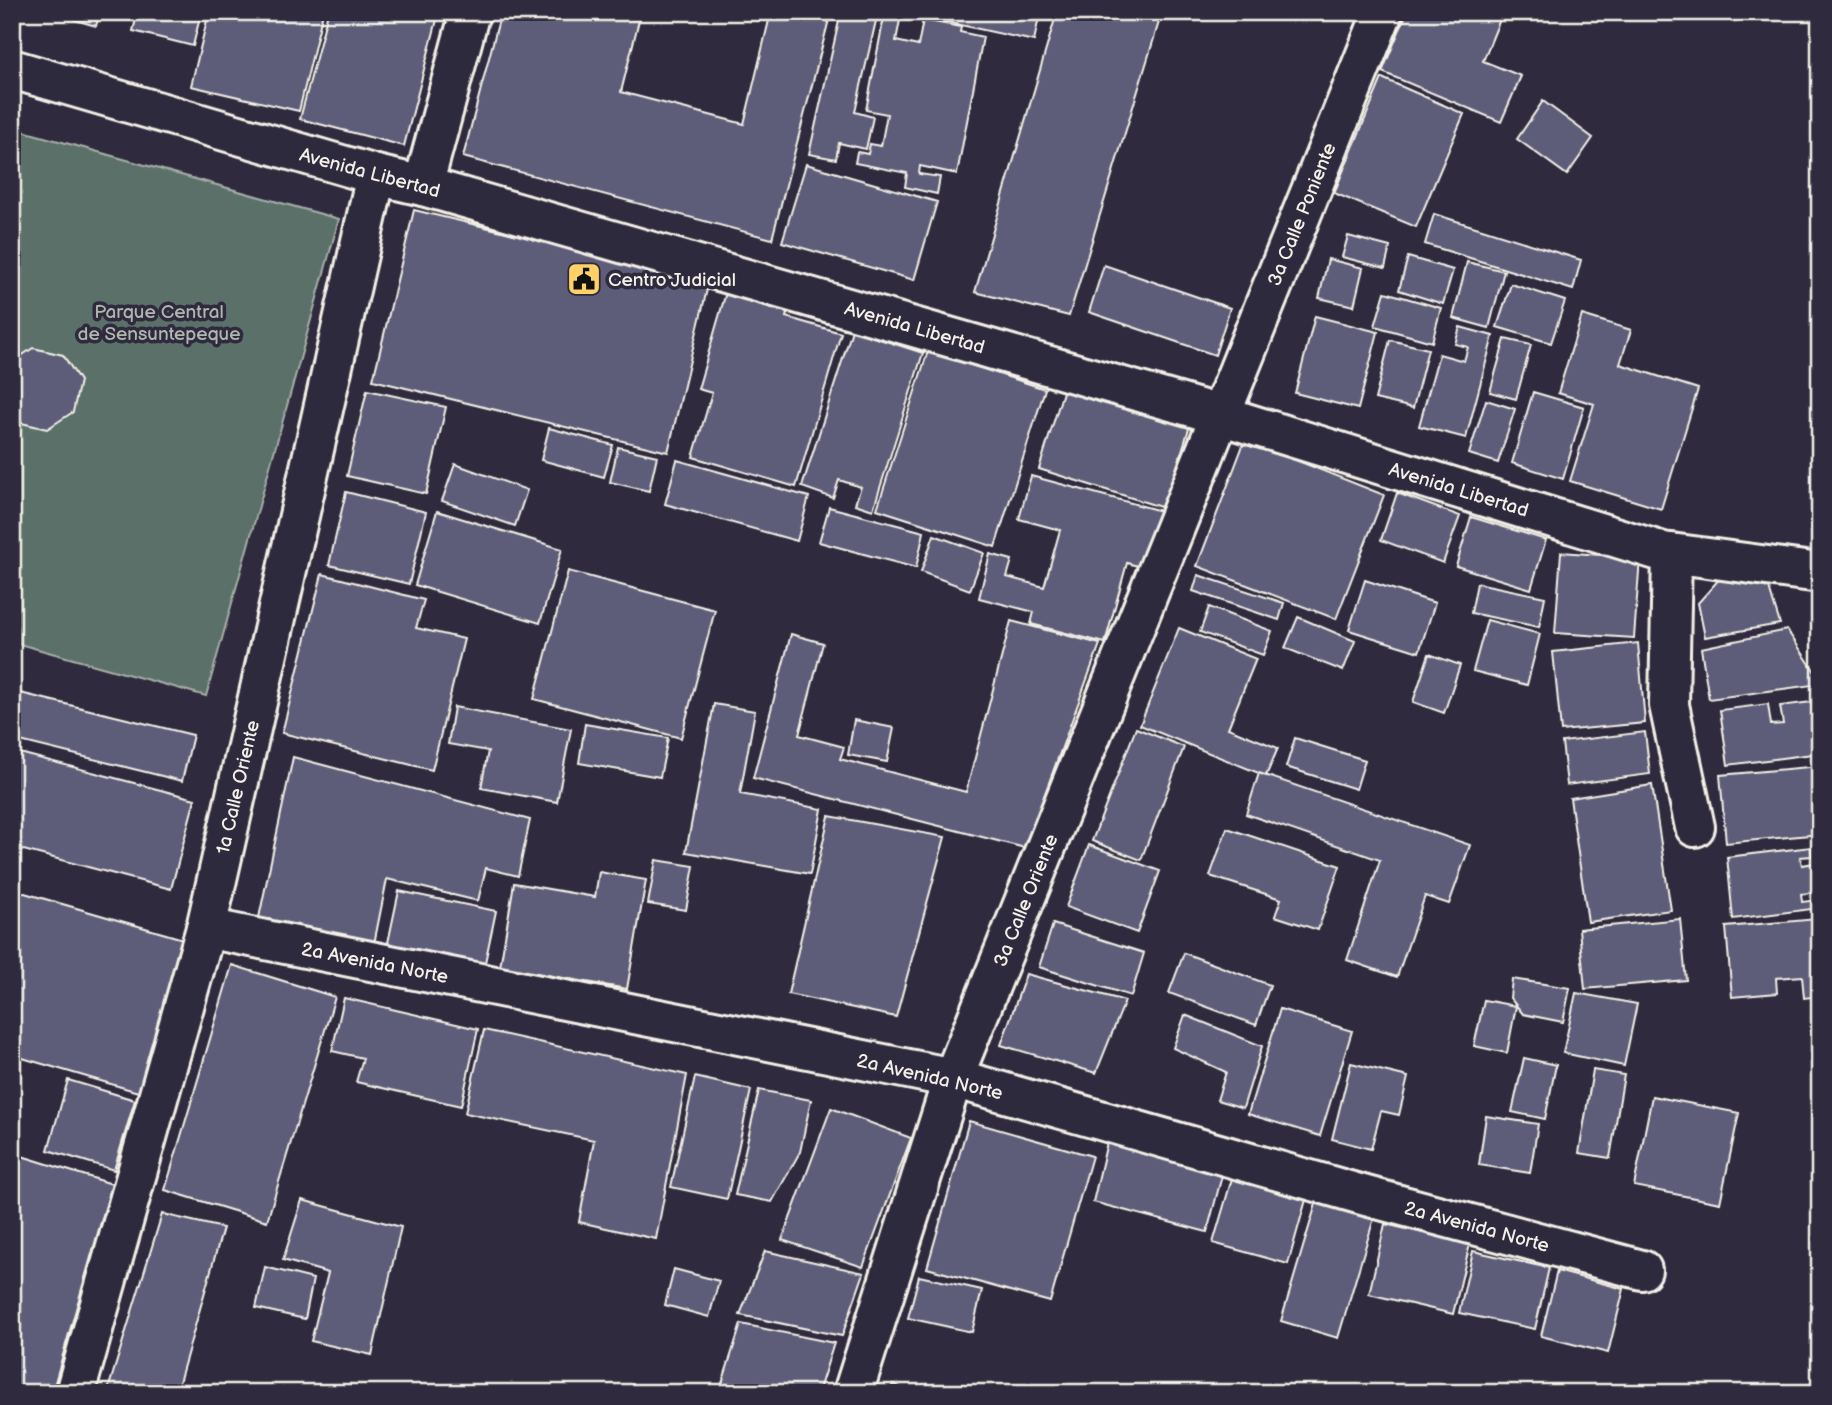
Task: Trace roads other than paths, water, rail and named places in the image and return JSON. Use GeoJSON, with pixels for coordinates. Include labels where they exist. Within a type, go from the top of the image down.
{"type":"FeatureCollection","features":[{"type":"Feature","properties":{"kind":"street"},"geometry":{"type":"LineString","coordinates":[[423,186],[470,12]]}},
{"type":"Feature","properties":{"kind":"street","name":"3a Calle Poniente"},"geometry":{"type":"LineString","coordinates":[[1220,415],[1383,12]]}},
{"type":"Feature","properties":{"kind":"street","name":"Avenida Libertad"},"geometry":{"type":"LineString","coordinates":[[12,69],[1220,415],[1672,554],[1820,573]]}},
{"type":"Feature","properties":{"kind":"street","name":"1a Calle Oriente"},"geometry":{"type":"LineString","coordinates":[[75,1393],[206,928],[376,175]]}},
{"type":"Feature","properties":{"kind":"street","name":"3a Calle Oriente"},"geometry":{"type":"LineString","coordinates":[[853,1393],[953,1078],[1220,415]]}},
{"type":"Feature","properties":{"kind":"street"},"geometry":{"type":"LineString","coordinates":[[1672,554],[1670,705],[1695,827]]}},
{"type":"Feature","properties":{"kind":"street","name":"2a Avenida Norte"},"geometry":{"type":"LineString","coordinates":[[206,928],[953,1078],[1366,1196],[1642,1270]]}},
{"type":"Feature","properties":{"kind":"place","name":"Centro Judicial"},"geometry":{"type":"Point","coordinates":[584,279]}},
{"type":"Feature","properties":{"kind":"park label","name":"Parque Central de Sensuntepeque"},"geometry":{"type":"Point","coordinates":[159,322]}}]}
